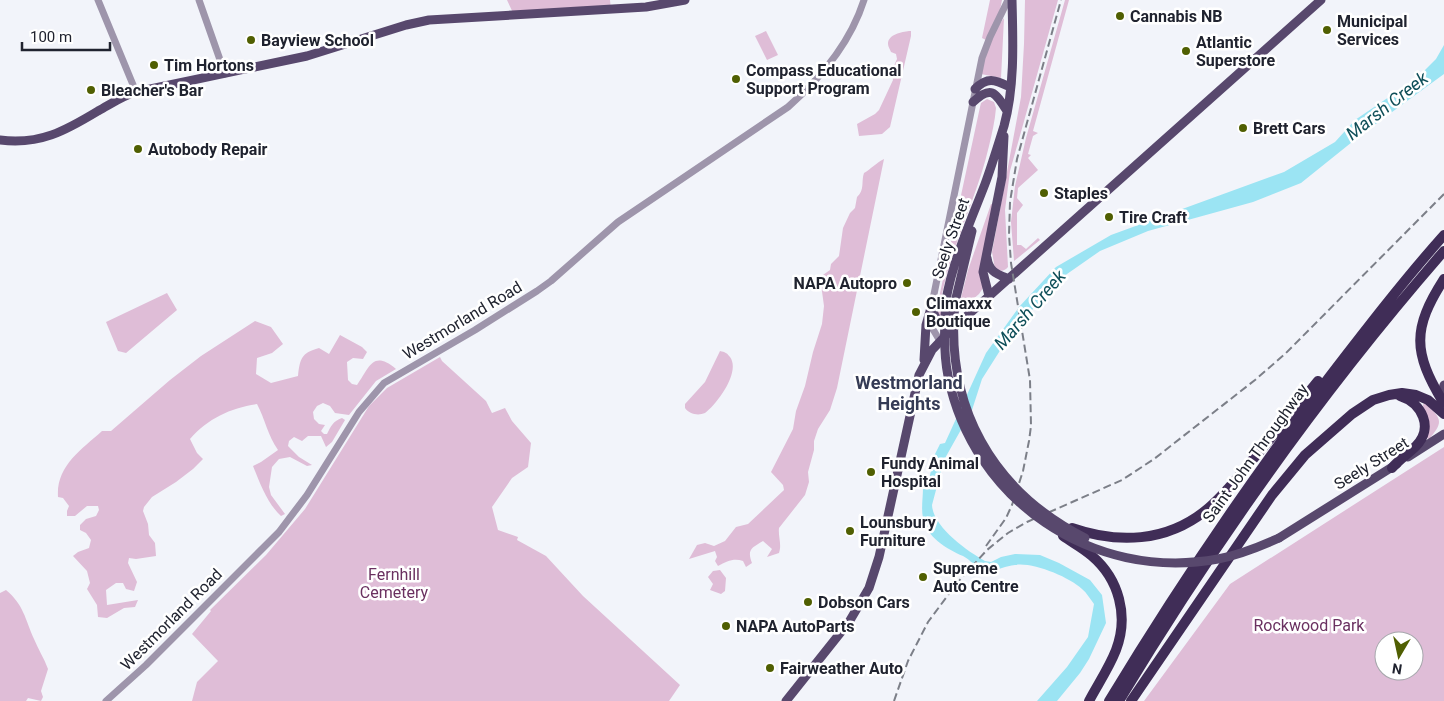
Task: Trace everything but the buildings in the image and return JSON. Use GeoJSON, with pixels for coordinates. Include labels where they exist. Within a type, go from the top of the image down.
{"type":"FeatureCollection","features":[{"type":"Feature","properties":{"kind":"highway","name":"Saint John Throughway"},"geometry":{"type":"LineString","coordinates":[[1109,701],[1206,548],[1287,432],[1379,312],[1444,235]]}},
{"type":"Feature","properties":{"kind":"highway","name":"Saint John Throughway"},"geometry":{"type":"LineString","coordinates":[[1119,701],[1198,575],[1279,458],[1370,339],[1444,251]]}},
{"type":"Feature","properties":{"kind":"highway"},"geometry":{"type":"LineString","coordinates":[[1444,279],[1428,307],[1420,335],[1421,350],[1429,377],[1444,402]]}},
{"type":"Feature","properties":{"kind":"highway"},"geometry":{"type":"LineString","coordinates":[[1059,527],[1103,537],[1136,538],[1169,532],[1206,511],[1234,482],[1326,371],[1379,312]]}},
{"type":"Feature","properties":{"kind":"highway"},"geometry":{"type":"LineString","coordinates":[[1429,377],[1436,381],[1444,380]]}},
{"type":"Feature","properties":{"kind":"highway"},"geometry":{"type":"LineString","coordinates":[[1131,701],[1272,495],[1289,472],[1305,455],[1352,414],[1373,400],[1389,395],[1402,392],[1416,395],[1428,400],[1444,414]]}},
{"type":"Feature","properties":{"kind":"highway"},"geometry":{"type":"LineString","coordinates":[[1389,395],[1402,396],[1412,401],[1420,408],[1424,416],[1425,426],[1422,438],[1416,446],[1392,468]]}},
{"type":"Feature","properties":{"kind":"highway"},"geometry":{"type":"LineString","coordinates":[[1059,527],[1101,565],[1119,596],[1122,618],[1120,636],[1114,655],[1090,701]]}},
{"type":"Feature","properties":{"kind":"main road"},"geometry":{"type":"LineString","coordinates":[[0,140],[26,142],[63,132],[118,99],[136,92],[324,52],[406,25],[429,20],[646,7],[685,0]]}},
{"type":"Feature","properties":{"kind":"main road","name":"Seely Street"},"geometry":{"type":"LineString","coordinates":[[1010,0],[1013,48],[1010,87],[1004,124],[985,184],[952,268],[950,301],[956,372],[965,406],[990,458],[1014,487],[1059,527],[1088,539],[1117,549],[1163,557],[1197,556],[1224,552],[1278,536],[1313,517],[1444,434]]}},
{"type":"Feature","properties":{"kind":"main road"},"geometry":{"type":"LineString","coordinates":[[786,701],[849,622],[869,588],[879,557],[918,375],[940,341],[1321,0]]}},
{"type":"Feature","properties":{"kind":"main road"},"geometry":{"type":"LineString","coordinates":[[975,89],[988,81],[998,82],[1010,87]]}},
{"type":"Feature","properties":{"kind":"main road"},"geometry":{"type":"LineString","coordinates":[[973,102],[983,93],[991,93],[996,96],[1006,110]]}},
{"type":"Feature","properties":{"kind":"main road"},"geometry":{"type":"LineString","coordinates":[[989,296],[983,276],[1002,177],[1004,124]]}},
{"type":"Feature","properties":{"kind":"main road"},"geometry":{"type":"LineString","coordinates":[[987,250],[987,260],[990,269],[1008,279]]}},
{"type":"Feature","properties":{"kind":"main road"},"geometry":{"type":"LineString","coordinates":[[933,301],[933,312],[937,320],[944,323],[960,322]]}},
{"type":"Feature","properties":{"kind":"main road"},"geometry":{"type":"LineString","coordinates":[[923,365],[926,325],[933,301]]}},
{"type":"Feature","properties":{"kind":"main road"},"geometry":{"type":"LineString","coordinates":[[1444,385],[1442,393],[1444,402]]}},
{"type":"Feature","properties":{"kind":"street"},"geometry":{"type":"LineString","coordinates":[[98,0],[136,92]]}},
{"type":"Feature","properties":{"kind":"street"},"geometry":{"type":"LineString","coordinates":[[199,0],[225,74]]}},
{"type":"Feature","properties":{"kind":"street","name":"Westmorland Road"},"geometry":{"type":"LineString","coordinates":[[106,701],[146,665],[279,532],[307,495],[359,412],[384,383],[537,291],[618,222],[788,107],[842,47],[856,23],[864,0]]}},
{"type":"Feature","properties":{"kind":"street"},"geometry":{"type":"LineString","coordinates":[[940,341],[931,326],[930,319],[975,89],[986,47],[1010,0]]}},
{"type":"Feature","properties":{"kind":"green space"},"geometry":{"type":"Polygon","coordinates":[[[507,0],[610,0],[611,10],[514,15],[507,0]]]}},
{"type":"Feature","properties":{"kind":"green space"},"geometry":{"type":"Polygon","coordinates":[[[990,0],[1002,0],[1000,10],[986,40],[982,38],[990,0]]]}},
{"type":"Feature","properties":{"kind":"green space"},"geometry":{"type":"Polygon","coordinates":[[[1025,0],[1058,0],[1010,171],[1005,210],[1008,267],[1000,271],[995,269],[992,252],[1021,97],[1025,0]]]}},
{"type":"Feature","properties":{"kind":"green space"},"geometry":{"type":"Polygon","coordinates":[[[1065,0],[1069,0],[1033,131],[1038,133],[1033,136],[1028,154],[1031,155],[1028,158],[1038,170],[1018,188],[1017,198],[1023,205],[1017,213],[1017,245],[1021,245],[1026,249],[1038,238],[1040,240],[1014,261],[1011,222],[1015,186],[1026,138],[1065,0]]]}},
{"type":"Feature","properties":{"kind":"green space"},"geometry":{"type":"Polygon","coordinates":[[[1004,18],[1001,78],[981,74],[990,45],[1004,18]]]}},
{"type":"Feature","properties":{"kind":"green space"},"geometry":{"type":"Polygon","coordinates":[[[766,31],[778,55],[767,60],[755,36],[766,31]]]}},
{"type":"Feature","properties":{"kind":"green space"},"geometry":{"type":"Polygon","coordinates":[[[911,31],[890,127],[882,134],[859,136],[857,124],[879,110],[893,80],[892,70],[897,59],[896,54],[891,52],[888,44],[890,38],[896,34],[911,31]]]}},
{"type":"Feature","properties":{"kind":"green space"},"geometry":{"type":"Polygon","coordinates":[[[987,99],[994,102],[996,108],[991,136],[978,184],[945,279],[941,299],[960,302],[968,270],[991,204],[994,205],[983,288],[979,294],[949,320],[940,318],[937,307],[980,107],[981,103],[987,99]]]}},
{"type":"Feature","properties":{"kind":"green space"},"geometry":{"type":"Polygon","coordinates":[[[884,159],[837,388],[830,410],[818,429],[814,441],[814,450],[808,472],[809,482],[805,495],[779,528],[779,553],[767,557],[772,549],[763,541],[751,550],[752,563],[746,567],[743,561],[737,560],[727,561],[718,566],[715,561],[717,557],[715,551],[689,559],[697,545],[705,543],[714,546],[725,541],[736,527],[748,524],[784,490],[783,485],[771,472],[793,429],[796,411],[822,324],[824,306],[820,277],[830,270],[831,264],[839,256],[843,228],[850,213],[855,208],[857,197],[862,188],[864,173],[884,159]]]}},
{"type":"Feature","properties":{"kind":"green space"},"geometry":{"type":"Polygon","coordinates":[[[167,293],[177,310],[126,353],[118,351],[106,322],[167,293]]]}},
{"type":"Feature","properties":{"kind":"green space"},"geometry":{"type":"Polygon","coordinates":[[[255,321],[271,327],[283,344],[272,353],[257,358],[256,374],[271,383],[298,376],[301,361],[308,352],[319,348],[329,354],[340,335],[362,347],[367,352],[363,359],[353,358],[347,362],[348,380],[352,384],[357,385],[368,368],[376,361],[388,363],[396,369],[376,381],[349,415],[335,413],[330,406],[323,403],[317,406],[313,412],[314,419],[319,424],[325,425],[321,431],[324,434],[327,434],[334,422],[342,418],[345,420],[332,442],[326,447],[321,436],[308,436],[302,441],[294,437],[289,441],[288,446],[299,457],[312,465],[307,466],[290,457],[279,459],[272,467],[269,487],[271,495],[285,514],[281,516],[268,499],[253,466],[278,450],[257,404],[229,411],[204,425],[190,439],[197,453],[203,459],[176,482],[152,497],[144,507],[143,511],[148,524],[149,535],[155,543],[156,556],[136,559],[129,558],[128,563],[137,582],[134,591],[126,589],[123,583],[116,583],[106,590],[107,605],[138,600],[135,607],[124,608],[107,618],[98,617],[97,605],[87,589],[90,583],[87,571],[73,556],[89,548],[91,540],[86,533],[80,530],[80,525],[86,519],[96,516],[99,510],[98,506],[87,506],[75,516],[67,516],[69,506],[63,498],[58,497],[58,486],[61,476],[78,452],[102,431],[111,431],[201,356],[255,321]]]}},
{"type":"Feature","properties":{"kind":"green space"},"geometry":{"type":"Polygon","coordinates":[[[720,351],[725,352],[733,363],[730,379],[716,403],[710,409],[705,413],[691,413],[685,408],[685,404],[705,382],[720,351]]]}},
{"type":"Feature","properties":{"kind":"green space","name":"Fernhill Cemetery"},"geometry":{"type":"Polygon","coordinates":[[[440,357],[442,361],[486,401],[492,413],[505,408],[512,421],[531,443],[528,467],[512,478],[492,507],[498,530],[518,537],[517,540],[546,556],[583,596],[680,685],[669,701],[192,701],[197,682],[218,661],[192,634],[210,610],[266,555],[305,509],[369,406],[387,388],[440,357]]]}},
{"type":"Feature","properties":{"kind":"green space"},"geometry":{"type":"Polygon","coordinates":[[[1424,403],[1439,420],[1437,428],[1429,439],[1427,438],[1424,403]]]}},
{"type":"Feature","properties":{"kind":"green space","name":"Rockwood Park"},"geometry":{"type":"Polygon","coordinates":[[[1444,447],[1444,701],[1144,701],[1230,584],[1444,447]]]}},
{"type":"Feature","properties":{"kind":"green space"},"geometry":{"type":"Polygon","coordinates":[[[720,570],[726,578],[725,591],[721,594],[710,590],[713,584],[708,577],[713,571],[720,570]]]}},
{"type":"Feature","properties":{"kind":"green space"},"geometry":{"type":"Polygon","coordinates":[[[6,590],[17,601],[48,669],[41,691],[43,697],[41,701],[28,698],[26,701],[0,701],[0,593],[6,590]]]}},
{"type":"Feature","properties":{"kind":"water","name":"Marsh Creek"},"geometry":{"type":"Polygon","coordinates":[[[1444,45],[1444,74],[1362,134],[1301,183],[1253,202],[1148,231],[1100,251],[1057,281],[1008,338],[982,379],[972,410],[944,460],[932,505],[938,522],[952,538],[985,561],[991,562],[1001,557],[1015,554],[1040,555],[1090,580],[1102,595],[1106,623],[1089,659],[1057,701],[1037,701],[1067,667],[1088,637],[1094,604],[1076,584],[1060,575],[1041,568],[1023,565],[993,570],[978,568],[966,558],[938,542],[928,531],[922,514],[923,487],[928,485],[934,456],[940,444],[945,443],[986,353],[1019,307],[1056,267],[1111,235],[1284,172],[1335,142],[1355,120],[1417,78],[1436,59],[1444,45]]]}},
{"type":"Feature","properties":{"kind":"railway"},"geometry":{"type":"LineString","coordinates":[[986,546],[1006,518],[1012,505],[1023,471],[1029,441],[1031,426],[1030,380],[1011,263],[1009,235],[1010,202],[1017,159],[1061,0]]}},
{"type":"Feature","properties":{"kind":"railway"},"geometry":{"type":"LineString","coordinates":[[894,701],[908,661],[928,622],[957,583],[987,550],[1008,533],[1027,522],[1122,480],[1154,459],[1255,380],[1285,354],[1444,194]]}},
{"type":"Feature","properties":{"kind":"place","name":"Cannabis NB"},"geometry":{"type":"Point","coordinates":[1120,16]}},
{"type":"Feature","properties":{"kind":"place","name":"Municipal Services"},"geometry":{"type":"Point","coordinates":[1327,30]}},
{"type":"Feature","properties":{"kind":"place","name":"Bayview School"},"geometry":{"type":"Point","coordinates":[251,40]}},
{"type":"Feature","properties":{"kind":"place","name":"Atlantic Superstore"},"geometry":{"type":"Point","coordinates":[1186,51]}},
{"type":"Feature","properties":{"kind":"place","name":"Tim Hortons"},"geometry":{"type":"Point","coordinates":[154,65]}},
{"type":"Feature","properties":{"kind":"place","name":"Compass Educational Support Program"},"geometry":{"type":"Point","coordinates":[736,79]}},
{"type":"Feature","properties":{"kind":"place","name":"Bleacher's Bar"},"geometry":{"type":"Point","coordinates":[91,90]}},
{"type":"Feature","properties":{"kind":"place","name":"Brett Cars"},"geometry":{"type":"Point","coordinates":[1243,128]}},
{"type":"Feature","properties":{"kind":"place","name":"Autobody Repair"},"geometry":{"type":"Point","coordinates":[138,149]}},
{"type":"Feature","properties":{"kind":"place","name":"Staples"},"geometry":{"type":"Point","coordinates":[1044,193]}},
{"type":"Feature","properties":{"kind":"place","name":"Tire Craft"},"geometry":{"type":"Point","coordinates":[1109,217]}},
{"type":"Feature","properties":{"kind":"place","name":"NAPA Autopro"},"geometry":{"type":"Point","coordinates":[907,283]}},
{"type":"Feature","properties":{"kind":"place","name":"Climaxxx Boutique"},"geometry":{"type":"Point","coordinates":[916,312]}},
{"type":"Feature","properties":{"kind":"place","name":"Fundy Animal Hospital"},"geometry":{"type":"Point","coordinates":[871,472]}},
{"type":"Feature","properties":{"kind":"place","name":"Lounsbury Furniture"},"geometry":{"type":"Point","coordinates":[850,531]}},
{"type":"Feature","properties":{"kind":"place","name":"Supreme Auto Centre"},"geometry":{"type":"Point","coordinates":[923,577]}},
{"type":"Feature","properties":{"kind":"place","name":"Dobson Cars"},"geometry":{"type":"Point","coordinates":[808,602]}},
{"type":"Feature","properties":{"kind":"place","name":"NAPA AutoParts"},"geometry":{"type":"Point","coordinates":[726,626]}},
{"type":"Feature","properties":{"kind":"place","name":"Fairweather Auto"},"geometry":{"type":"Point","coordinates":[770,668]}},
{"type":"Feature","properties":{"kind":"district","name":"Westmorland Heights"},"geometry":{"type":"Point","coordinates":[909,393]}}]}
